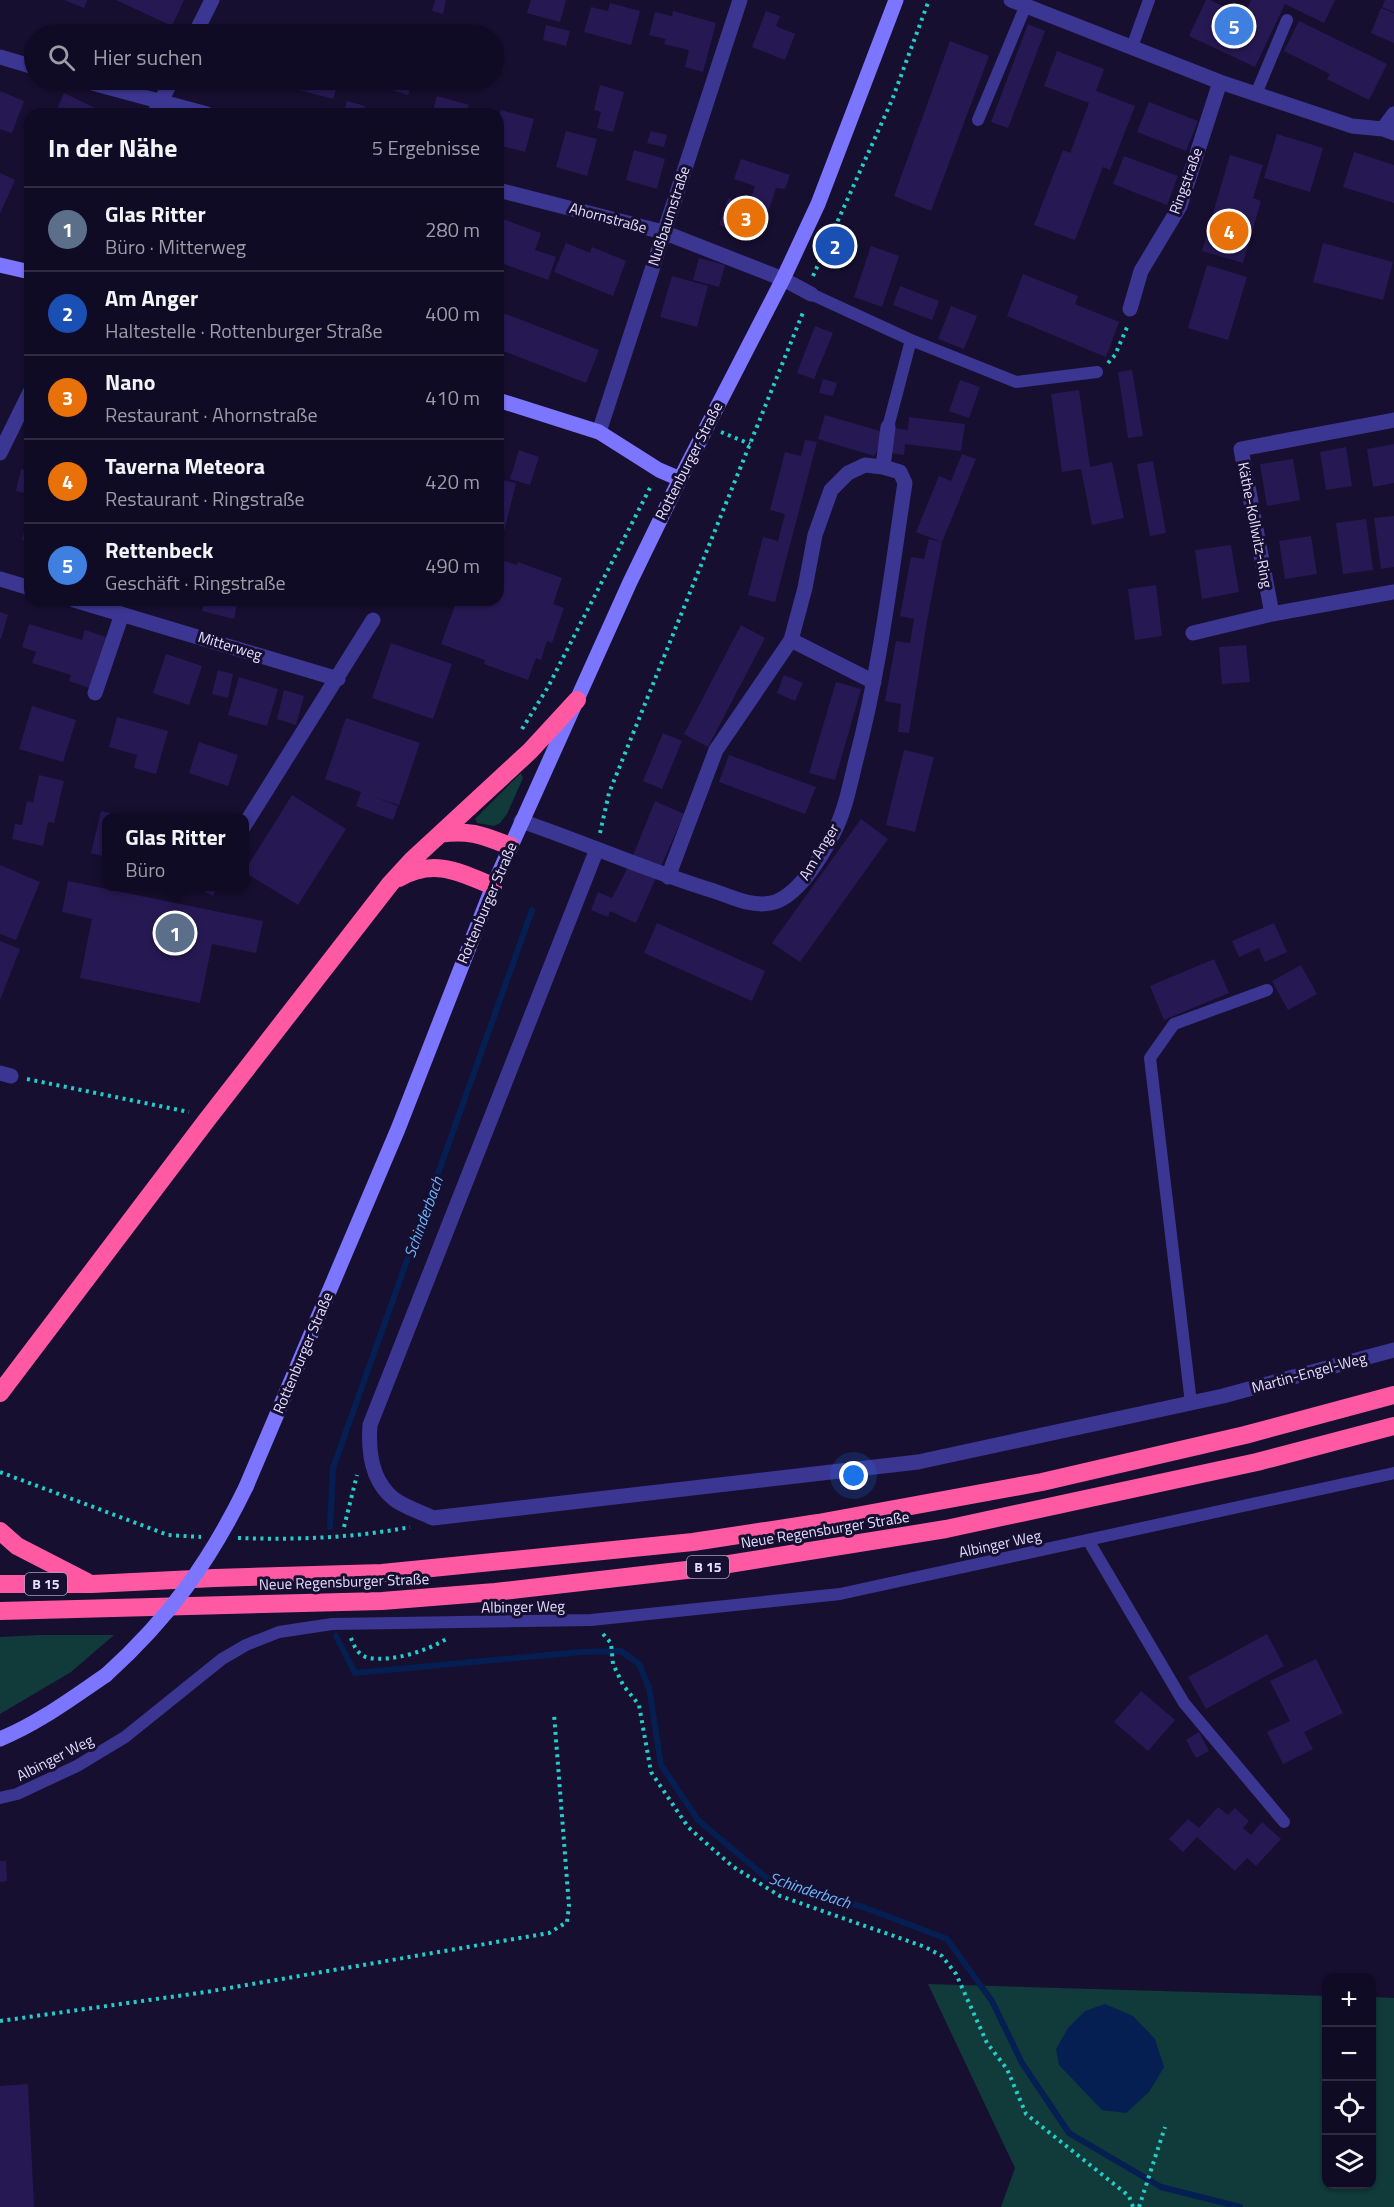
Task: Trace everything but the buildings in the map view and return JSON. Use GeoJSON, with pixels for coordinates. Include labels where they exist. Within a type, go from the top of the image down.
{"type":"FeatureCollection","features":[{"type":"Feature","properties":{"kind":"highway"},"geometry":{"type":"LineString","coordinates":[[0,1393],[206,1121],[390,884],[412,860],[530,751],[577,700]]}},
{"type":"Feature","properties":{"kind":"highway"},"geometry":{"type":"LineString","coordinates":[[440,834],[470,832],[510,846]]}},
{"type":"Feature","properties":{"kind":"highway"},"geometry":{"type":"LineString","coordinates":[[390,884],[408,873],[432,867],[455,871],[493,886]]}},
{"type":"Feature","properties":{"kind":"highway","name":"B 15"},"geometry":{"type":"LineString","coordinates":[[0,1584],[92,1584],[382,1574],[693,1542],[894,1510],[1042,1482],[1245,1435],[1394,1395]]}},
{"type":"Feature","properties":{"kind":"highway","name":"Neue Regensburger Straße"},"geometry":{"type":"LineString","coordinates":[[0,1611],[382,1601],[506,1591],[704,1568],[946,1529],[1257,1462],[1394,1426]]}},
{"type":"Feature","properties":{"kind":"highway"},"geometry":{"type":"LineString","coordinates":[[0,1531],[17,1546],[92,1584]]}},
{"type":"Feature","properties":{"kind":"street"},"geometry":{"type":"LineString","coordinates":[[200,24],[213,0]]}},
{"type":"Feature","properties":{"kind":"street","name":"Nußbaumstraße"},"geometry":{"type":"LineString","coordinates":[[599,432],[740,0]]}},
{"type":"Feature","properties":{"kind":"street","name":"Rottenburger Straße"},"geometry":{"type":"LineString","coordinates":[[0,1739],[48,1715],[106,1675],[138,1646],[185,1591],[225,1531],[246,1488],[398,1129],[510,846],[680,478],[783,279],[818,204],[896,0]]}},
{"type":"Feature","properties":{"kind":"street"},"geometry":{"type":"LineString","coordinates":[[1011,0],[1220,82],[1352,126],[1388,131],[1394,114]]}},
{"type":"Feature","properties":{"kind":"street"},"geometry":{"type":"LineString","coordinates":[[0,57],[24,64]]}},
{"type":"Feature","properties":{"kind":"street","name":"Ringstraße"},"geometry":{"type":"LineString","coordinates":[[1130,309],[1142,271],[1180,206],[1220,82]]}},
{"type":"Feature","properties":{"kind":"street"},"geometry":{"type":"LineString","coordinates":[[108,90],[157,108],[167,90]]}},
{"type":"Feature","properties":{"kind":"street","name":"Ahornstraße"},"geometry":{"type":"LineString","coordinates":[[504,192],[663,232],[783,279]]}},
{"type":"Feature","properties":{"kind":"street"},"geometry":{"type":"LineString","coordinates":[[0,265],[24,271]]}},
{"type":"Feature","properties":{"kind":"street"},"geometry":{"type":"LineString","coordinates":[[783,279],[811,294]]}},
{"type":"Feature","properties":{"kind":"street"},"geometry":{"type":"LineString","coordinates":[[504,402],[599,432],[659,470],[680,478]]}},
{"type":"Feature","properties":{"kind":"street"},"geometry":{"type":"LineString","coordinates":[[0,453],[24,404]]}},
{"type":"Feature","properties":{"kind":"street","name":"Käthe-Kollwitz-Ring"},"geometry":{"type":"LineString","coordinates":[[1272,614],[1241,449],[1394,420]]}},
{"type":"Feature","properties":{"kind":"street"},"geometry":{"type":"LineString","coordinates":[[668,877],[716,750],[791,640],[805,588],[815,535],[831,490],[848,473],[865,465],[883,467],[888,427]]}},
{"type":"Feature","properties":{"kind":"street","name":"Am Anger"},"geometry":{"type":"LineString","coordinates":[[522,821],[668,877],[750,903],[772,903],[793,892],[810,872],[834,833],[858,754],[874,682],[905,483],[900,472],[883,467]]}},
{"type":"Feature","properties":{"kind":"street"},"geometry":{"type":"LineString","coordinates":[[0,579],[24,586]]}},
{"type":"Feature","properties":{"kind":"street"},"geometry":{"type":"LineString","coordinates":[[1193,633],[1272,614],[1394,592]]}},
{"type":"Feature","properties":{"kind":"street","name":"Mitterweg"},"geometry":{"type":"LineString","coordinates":[[95,606],[338,679]]}},
{"type":"Feature","properties":{"kind":"street"},"geometry":{"type":"LineString","coordinates":[[95,693],[122,614]]}},
{"type":"Feature","properties":{"kind":"street"},"geometry":{"type":"LineString","coordinates":[[249,817],[373,620]]}},
{"type":"Feature","properties":{"kind":"street"},"geometry":{"type":"LineString","coordinates":[[791,640],[874,682]]}},
{"type":"Feature","properties":{"kind":"street","name":"Martin-Engel-Weg"},"geometry":{"type":"LineString","coordinates":[[597,849],[370,1425],[370,1457],[379,1484],[395,1500],[433,1518],[918,1462],[1223,1396],[1394,1350]]}},
{"type":"Feature","properties":{"kind":"lane"},"geometry":{"type":"LineString","coordinates":[[1132,47],[1149,0]]}},
{"type":"Feature","properties":{"kind":"lane"},"geometry":{"type":"LineString","coordinates":[[978,120],[1026,5]]}},
{"type":"Feature","properties":{"kind":"lane"},"geometry":{"type":"LineString","coordinates":[[1256,94],[1287,20]]}},
{"type":"Feature","properties":{"kind":"lane"},"geometry":{"type":"LineString","coordinates":[[811,294],[911,340],[1016,382],[1097,372]]}},
{"type":"Feature","properties":{"kind":"lane"},"geometry":{"type":"LineString","coordinates":[[888,427],[911,340]]}},
{"type":"Feature","properties":{"kind":"lane"},"geometry":{"type":"LineString","coordinates":[[1191,1403],[1150,1058],[1174,1024],[1267,990]]}},
{"type":"Feature","properties":{"kind":"lane","name":"Albinger Weg"},"geometry":{"type":"LineString","coordinates":[[0,1798],[17,1794],[78,1766],[125,1737],[222,1659],[246,1645],[279,1632],[332,1624],[591,1620],[840,1594],[1394,1473]]}},
{"type":"Feature","properties":{"kind":"lane"},"geometry":{"type":"LineString","coordinates":[[1088,1540],[1184,1703],[1284,1822]]}},
{"type":"Feature","properties":{"kind":"path"},"geometry":{"type":"LineString","coordinates":[[597,849],[609,793],[811,294],[813,274],[892,100],[929,0]]}},
{"type":"Feature","properties":{"kind":"path"},"geometry":{"type":"LineString","coordinates":[[1097,372],[1115,355],[1128,329],[1130,309]]}},
{"type":"Feature","properties":{"kind":"path"},"geometry":{"type":"LineString","coordinates":[[707,426],[750,444]]}},
{"type":"Feature","properties":{"kind":"path"},"geometry":{"type":"LineString","coordinates":[[6,1075],[189,1112]]}},
{"type":"Feature","properties":{"kind":"path"},"geometry":{"type":"LineString","coordinates":[[344,1527],[362,1460],[370,1457]]}},
{"type":"Feature","properties":{"kind":"path"},"geometry":{"type":"LineString","coordinates":[[349,1631],[354,1646],[368,1658],[400,1657],[435,1646],[453,1634],[462,1623]]}},
{"type":"Feature","properties":{"kind":"path"},"geometry":{"type":"LineString","coordinates":[[610,1643],[613,1664],[623,1685],[639,1705],[651,1772],[688,1827],[732,1866],[780,1896],[925,1947],[942,1956],[956,1974],[987,2043],[1007,2069],[1026,2114],[1129,2196],[1133,2207]]}},
{"type":"Feature","properties":{"kind":"path"},"geometry":{"type":"LineString","coordinates":[[0,2021],[206,1992],[549,1933],[567,1922],[569,1906],[554,1714]]}},
{"type":"Feature","properties":{"kind":"path"},"geometry":{"type":"LineString","coordinates":[[1139,2207],[1165,2127]]}},
{"type":"Feature","properties":{"kind":"green space"},"geometry":{"type":"Polygon","coordinates":[[[521,773],[523,778],[507,814],[500,823],[494,826],[477,823],[475,819],[521,773]]]}},
{"type":"Feature","properties":{"kind":"green space"},"geometry":{"type":"Polygon","coordinates":[[[114,1635],[71,1672],[0,1714],[0,1637],[114,1635]]]}},
{"type":"Feature","properties":{"kind":"green space"},"geometry":{"type":"Polygon","coordinates":[[[928,1984],[1322,1996],[1322,2189],[1376,2189],[1376,1997],[1394,1998],[1394,2207],[1001,2207],[1015,2168],[928,1984]]]}},
{"type":"Feature","properties":{"kind":"water"},"geometry":{"type":"Polygon","coordinates":[[[1105,2004],[1133,2016],[1155,2039],[1164,2067],[1149,2092],[1126,2113],[1102,2110],[1059,2065],[1056,2049],[1068,2028],[1085,2011],[1105,2004]]]}},
{"type":"Feature","properties":{"kind":"waterway","name":"Schinderbach"},"geometry":{"type":"LineString","coordinates":[[330,1527],[333,1468],[532,910]]}},
{"type":"Feature","properties":{"kind":"waterway","name":"Schinderbach"},"geometry":{"type":"LineString","coordinates":[[336,1636],[355,1673],[581,1652],[621,1651],[639,1664],[649,1688],[661,1765],[698,1820],[768,1879],[863,1907],[947,1939],[992,2001],[1022,2063],[1069,2133],[1161,2187],[1240,2207]]}},
{"type":"Feature","properties":{"kind":"place","name":"Rettenbeck"},"geometry":{"type":"Point","coordinates":[1234,26]}},
{"type":"Feature","properties":{"kind":"place","name":"Nano"},"geometry":{"type":"Point","coordinates":[746,218]}},
{"type":"Feature","properties":{"kind":"place","name":"Taverna Meteora"},"geometry":{"type":"Point","coordinates":[1229,231]}},
{"type":"Feature","properties":{"kind":"place","name":"Am Anger"},"geometry":{"type":"Point","coordinates":[835,246]}},
{"type":"Feature","properties":{"kind":"place","name":"Glas Ritter"},"geometry":{"type":"Point","coordinates":[175,933]}}]}
